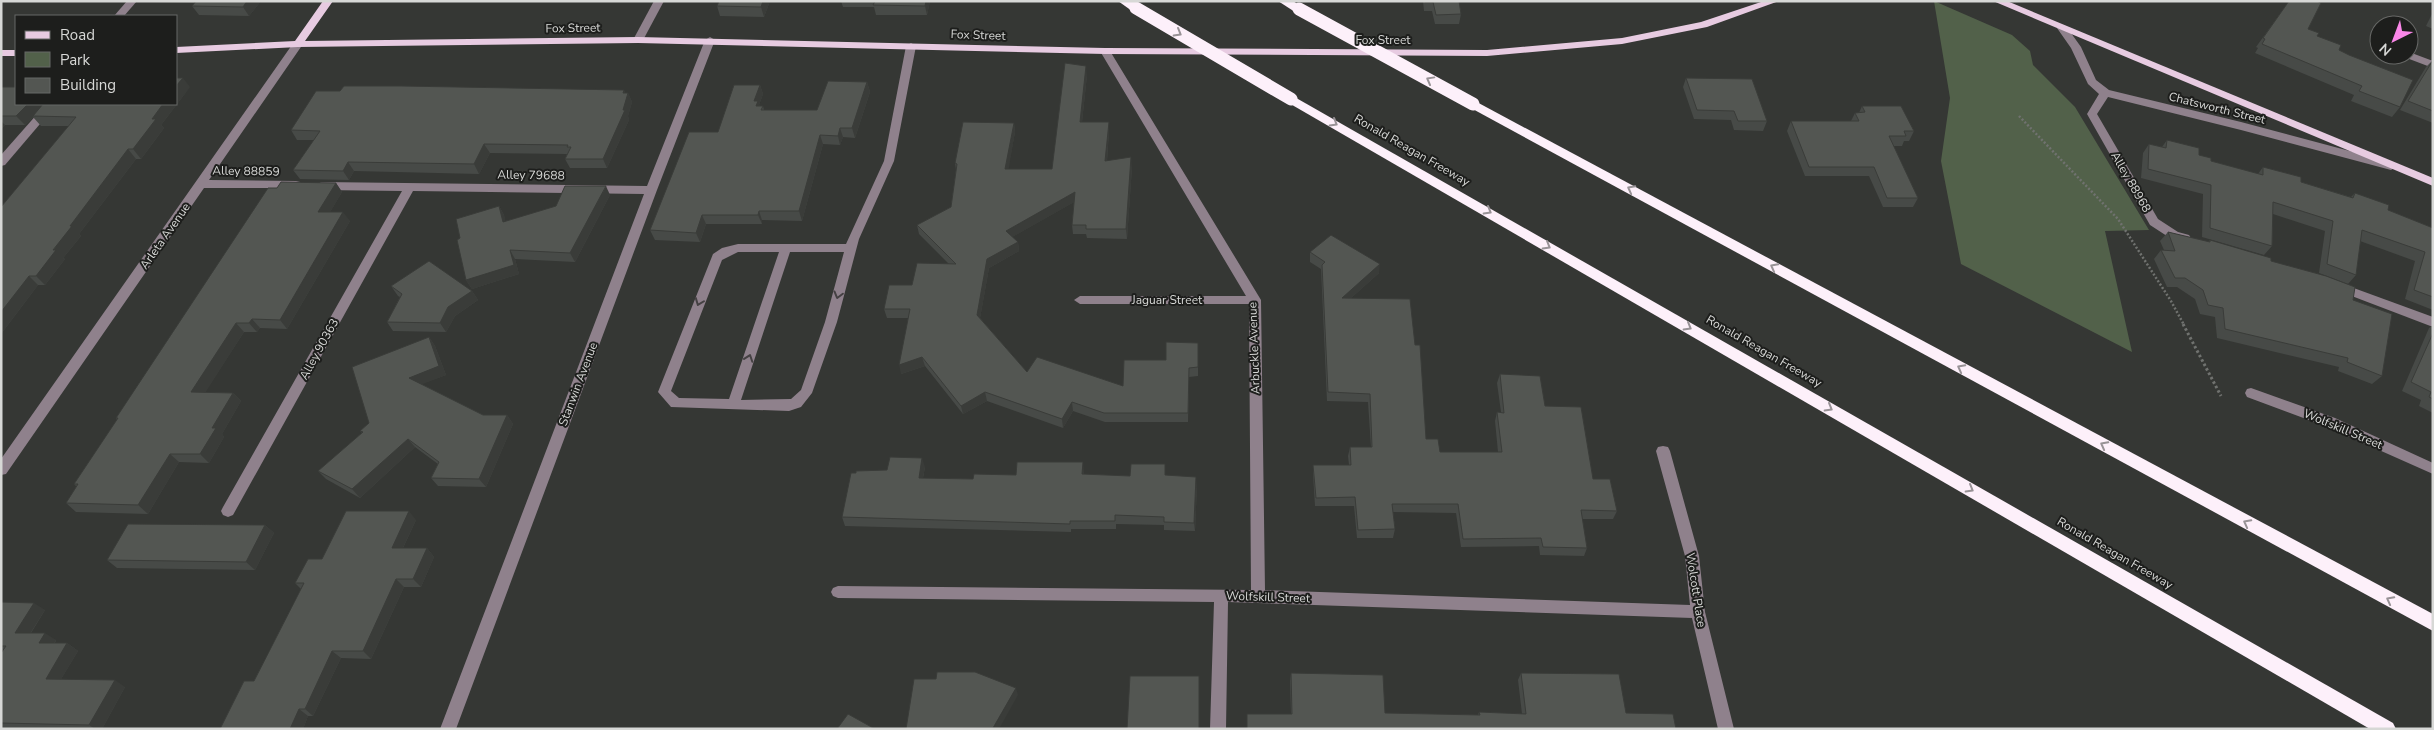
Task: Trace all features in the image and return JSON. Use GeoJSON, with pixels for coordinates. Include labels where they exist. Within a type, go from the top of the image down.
{"type":"FeatureCollection","features":[{"type":"Feature","properties":{"kind":"highway","name":"Ronald Reagan Freeway"},"geometry":{"type":"LineString","coordinates":[[1124,1],[1291,99],[2388,729]]}},
{"type":"Feature","properties":{"kind":"highway"},"geometry":{"type":"LineString","coordinates":[[1284,1],[2433,623]]}},
{"type":"Feature","properties":{"kind":"main road","name":"Arleta Avenue"},"geometry":{"type":"LineString","coordinates":[[298,44],[328,1]]}},
{"type":"Feature","properties":{"kind":"main road","name":"Fox Street"},"geometry":{"type":"LineString","coordinates":[[178,50],[298,44],[710,40],[1105,51],[1487,53],[1622,41],[1703,24],[1774,1]]}},
{"type":"Feature","properties":{"kind":"main road","name":"Chatsworth Street"},"geometry":{"type":"LineString","coordinates":[[1998,1],[2433,182]]}},
{"type":"Feature","properties":{"kind":"main road"},"geometry":{"type":"LineString","coordinates":[[1,53],[15,53]]}},
{"type":"Feature","properties":{"kind":"street"},"geometry":{"type":"LineString","coordinates":[[120,15],[132,1]]}},
{"type":"Feature","properties":{"kind":"street"},"geometry":{"type":"LineString","coordinates":[[638,40],[659,1]]}},
{"type":"Feature","properties":{"kind":"street"},"geometry":{"type":"LineString","coordinates":[[2062,28],[2076,47],[2092,82],[2105,93]]}},
{"type":"Feature","properties":{"kind":"street","name":"Stanwin Avenue"},"geometry":{"type":"LineString","coordinates":[[448,729],[651,190],[710,40]]}},
{"type":"Feature","properties":{"kind":"street","name":"Arleta Avenue"},"geometry":{"type":"LineString","coordinates":[[1,470],[298,44]]}},
{"type":"Feature","properties":{"kind":"street"},"geometry":{"type":"LineString","coordinates":[[851,248],[738,248],[726,251],[717,257],[664,392],[676,403],[789,406],[796,403],[806,393],[831,322],[851,248],[889,161],[911,46]]}},
{"type":"Feature","properties":{"kind":"street","name":"Arbuckle Avenue"},"geometry":{"type":"LineString","coordinates":[[1105,51],[1255,300],[1258,596]]}},
{"type":"Feature","properties":{"kind":"street"},"geometry":{"type":"LineString","coordinates":[[2419,59],[2433,64]]}},
{"type":"Feature","properties":{"kind":"street","name":"Chatsworth Street"},"geometry":{"type":"LineString","coordinates":[[2105,93],[2241,126],[2399,168]]}},
{"type":"Feature","properties":{"kind":"street","name":"Alley 88968"},"geometry":{"type":"LineString","coordinates":[[2105,93],[2092,114],[2154,222],[2174,235],[2200,242]]}},
{"type":"Feature","properties":{"kind":"street"},"geometry":{"type":"LineString","coordinates":[[1,162],[51,105]]}},
{"type":"Feature","properties":{"kind":"street","name":"Alley 88859"},"geometry":{"type":"LineString","coordinates":[[201,184],[410,187]]}},
{"type":"Feature","properties":{"kind":"street","name":"Alley 79688"},"geometry":{"type":"LineString","coordinates":[[410,187],[651,190]]}},
{"type":"Feature","properties":{"kind":"street","name":"Alley 90363"},"geometry":{"type":"LineString","coordinates":[[228,511],[410,187]]}},
{"type":"Feature","properties":{"kind":"street"},"geometry":{"type":"LineString","coordinates":[[733,404],[786,248]]}},
{"type":"Feature","properties":{"kind":"street"},"geometry":{"type":"LineString","coordinates":[[2326,282],[2433,322]]}},
{"type":"Feature","properties":{"kind":"street","name":"Jaguar Street"},"geometry":{"type":"LineString","coordinates":[[1080,300],[1255,300]]}},
{"type":"Feature","properties":{"kind":"street","name":"Wolfskill Street"},"geometry":{"type":"LineString","coordinates":[[2251,393],[2330,422],[2433,469]]}},
{"type":"Feature","properties":{"kind":"street","name":"Wolcott Place"},"geometry":{"type":"LineString","coordinates":[[1663,451],[1692,556],[1698,612],[1726,729]]}},
{"type":"Feature","properties":{"kind":"street","name":"Wolfskill Street"},"geometry":{"type":"LineString","coordinates":[[838,592],[1221,595],[1698,612]]}},
{"type":"Feature","properties":{"kind":"street"},"geometry":{"type":"LineString","coordinates":[[1218,729],[1221,595]]}},
{"type":"Feature","properties":{"kind":"path"},"geometry":{"type":"LineString","coordinates":[[2019,116],[2118,219],[2171,300],[2221,396]]}},
{"type":"Feature","properties":{"kind":"green space"},"geometry":{"type":"Polygon","coordinates":[[[1934,1],[2012,35],[2030,51],[2033,65],[2075,107],[2149,230],[2105,231],[2132,352],[1961,264],[1941,161],[1950,98],[1934,1]]]}},
{"type":"Feature","properties":{"kind":"building"},"geometry":{"type":"Polygon","coordinates":[[[196,1],[247,1],[243,7],[192,6],[196,1]]]}},
{"type":"Feature","properties":{"kind":"building"},"geometry":{"type":"Polygon","coordinates":[[[719,1],[763,1],[761,7],[717,6],[719,1]]]}},
{"type":"Feature","properties":{"kind":"building"},"geometry":{"type":"Polygon","coordinates":[[[875,1],[926,1],[925,6],[873,5],[875,1]]]}},
{"type":"Feature","properties":{"kind":"building"},"geometry":{"type":"Polygon","coordinates":[[[1425,1],[1459,1],[1461,14],[1436,15],[1433,2],[1425,1]]]}},
{"type":"Feature","properties":{"kind":"building"},"geometry":{"type":"Polygon","coordinates":[[[2289,1],[2317,1],[2321,3],[2308,29],[2319,33],[2317,36],[2341,45],[2339,50],[2369,63],[2369,65],[2375,65],[2413,80],[2400,107],[2359,91],[2362,86],[2262,44],[2265,39],[2263,38],[2289,1]]]}},
{"type":"Feature","properties":{"kind":"building"},"geometry":{"type":"Polygon","coordinates":[[[2433,60],[2433,111],[2408,101],[2433,60]]]}},
{"type":"Feature","properties":{"kind":"building"},"geometry":{"type":"Polygon","coordinates":[[[1065,63],[1086,66],[1080,122],[1109,122],[1105,161],[1131,157],[1126,229],[1086,229],[1086,225],[1072,225],[1075,192],[1006,231],[1018,242],[987,259],[977,315],[1027,372],[1037,357],[1123,386],[1124,360],[1166,360],[1166,342],[1198,343],[1198,367],[1189,368],[1188,413],[1104,413],[1072,402],[1062,419],[985,392],[961,406],[922,357],[899,365],[910,309],[884,309],[889,285],[912,285],[917,263],[956,264],[917,225],[951,207],[957,164],[955,163],[963,122],[1014,123],[1005,169],[1052,169],[1065,63]]]}},
{"type":"Feature","properties":{"kind":"building"},"geometry":{"type":"Polygon","coordinates":[[[1686,78],[1752,79],[1767,121],[1738,121],[1734,111],[1697,110],[1686,78]]]}},
{"type":"Feature","properties":{"kind":"building"},"geometry":{"type":"Polygon","coordinates":[[[828,81],[867,82],[852,128],[840,128],[838,136],[820,135],[799,211],[759,211],[758,215],[702,215],[696,233],[650,230],[689,132],[718,132],[734,85],[760,85],[754,101],[758,101],[756,106],[763,106],[761,110],[817,110],[828,81]]]}},
{"type":"Feature","properties":{"kind":"building"},"geometry":{"type":"Polygon","coordinates":[[[344,86],[624,90],[623,93],[628,93],[623,110],[625,110],[603,159],[565,159],[571,147],[567,147],[568,145],[484,144],[474,164],[348,162],[343,171],[293,170],[320,131],[291,130],[316,91],[340,91],[344,86]]]}},
{"type":"Feature","properties":{"kind":"building"},"geometry":{"type":"Polygon","coordinates":[[[1,87],[15,87],[15,105],[27,105],[16,116],[1,116],[1,87]]]}},
{"type":"Feature","properties":{"kind":"building"},"geometry":{"type":"Polygon","coordinates":[[[42,105],[162,105],[152,119],[156,119],[133,149],[128,149],[70,226],[72,226],[36,276],[29,276],[1,312],[1,207],[76,117],[33,116],[42,105]]]}},
{"type":"Feature","properties":{"kind":"building"},"geometry":{"type":"Polygon","coordinates":[[[1862,106],[1901,106],[1914,131],[1904,131],[1906,136],[1889,136],[1918,198],[1887,198],[1874,167],[1809,167],[1791,121],[1859,121],[1855,113],[1865,112],[1862,106]]]}},
{"type":"Feature","properties":{"kind":"building"},"geometry":{"type":"Polygon","coordinates":[[[2167,140],[2199,148],[2199,155],[2211,158],[2211,161],[2263,175],[2263,167],[2301,177],[2301,182],[2353,198],[2355,193],[2389,205],[2388,210],[2433,228],[2433,297],[2414,290],[2425,252],[2362,230],[2356,275],[2327,264],[2333,221],[2273,202],[2272,246],[2210,228],[2211,185],[2148,169],[2149,144],[2166,148],[2167,140]]]}},
{"type":"Feature","properties":{"kind":"building"},"geometry":{"type":"Polygon","coordinates":[[[281,182],[336,183],[318,212],[343,212],[280,320],[252,319],[249,323],[236,323],[191,392],[233,393],[212,428],[216,428],[200,454],[170,454],[138,505],[66,503],[78,484],[74,484],[118,418],[116,418],[268,188],[277,188],[281,182]]]}},
{"type":"Feature","properties":{"kind":"building"},"geometry":{"type":"Polygon","coordinates":[[[565,186],[606,186],[570,253],[510,250],[514,265],[466,280],[457,240],[460,238],[456,219],[499,206],[503,222],[556,206],[565,186]]]}},
{"type":"Feature","properties":{"kind":"building"},"geometry":{"type":"Polygon","coordinates":[[[2168,232],[2210,242],[2210,240],[2271,258],[2271,261],[2326,276],[2355,287],[2353,300],[2392,314],[2382,376],[2347,362],[2348,358],[2225,329],[2223,308],[2208,305],[2203,290],[2185,278],[2175,278],[2161,250],[2175,251],[2168,232]]]}},
{"type":"Feature","properties":{"kind":"building"},"geometry":{"type":"Polygon","coordinates":[[[1331,235],[1380,264],[1342,298],[1410,299],[1415,345],[1420,345],[1426,439],[1438,439],[1440,452],[1502,452],[1497,412],[1504,413],[1500,374],[1540,376],[1545,406],[1581,407],[1593,479],[1610,479],[1617,511],[1581,510],[1587,548],[1543,547],[1541,538],[1463,539],[1458,504],[1392,504],[1395,529],[1358,530],[1355,497],[1316,498],[1313,465],[1351,465],[1350,447],[1372,447],[1370,394],[1328,392],[1322,265],[1325,262],[1310,252],[1331,235]]]}},
{"type":"Feature","properties":{"kind":"building"},"geometry":{"type":"Polygon","coordinates":[[[429,261],[472,291],[448,307],[440,323],[387,322],[402,294],[391,286],[429,261]]]}},
{"type":"Feature","properties":{"kind":"building"},"geometry":{"type":"Polygon","coordinates":[[[2433,333],[2433,399],[2429,397],[2431,392],[2411,382],[2433,333]]]}},
{"type":"Feature","properties":{"kind":"building"},"geometry":{"type":"Polygon","coordinates":[[[429,337],[439,366],[409,378],[483,415],[507,415],[479,479],[431,478],[439,462],[408,439],[352,489],[318,471],[363,432],[360,431],[369,423],[352,367],[429,337]]]}},
{"type":"Feature","properties":{"kind":"building"},"geometry":{"type":"Polygon","coordinates":[[[890,457],[922,458],[919,478],[973,479],[974,474],[1016,475],[1017,462],[1083,462],[1082,474],[1130,476],[1131,464],[1165,464],[1165,475],[1196,477],[1194,523],[1164,522],[1164,517],[1115,515],[1115,521],[1070,521],[1070,524],[842,517],[851,473],[856,473],[856,471],[887,470],[890,457]]]}},
{"type":"Feature","properties":{"kind":"building"},"geometry":{"type":"Polygon","coordinates":[[[346,511],[409,511],[392,548],[427,548],[413,579],[396,579],[363,651],[332,651],[305,709],[299,709],[290,729],[220,729],[244,681],[254,681],[304,583],[295,583],[308,559],[322,559],[346,511]]]}},
{"type":"Feature","properties":{"kind":"building"},"geometry":{"type":"Polygon","coordinates":[[[128,524],[265,525],[246,562],[107,560],[128,524]]]}},
{"type":"Feature","properties":{"kind":"building"},"geometry":{"type":"Polygon","coordinates":[[[1,602],[34,603],[15,633],[45,633],[39,643],[67,643],[46,679],[115,680],[89,725],[1,723],[1,653],[6,646],[1,646],[1,602]]]}},
{"type":"Feature","properties":{"kind":"building"},"geometry":{"type":"Polygon","coordinates":[[[937,672],[975,672],[1016,688],[993,728],[906,729],[914,679],[936,679],[937,672]]]}},
{"type":"Feature","properties":{"kind":"building"},"geometry":{"type":"Polygon","coordinates":[[[1291,673],[1383,675],[1385,713],[1480,715],[1479,712],[1526,714],[1521,673],[1619,674],[1626,713],[1673,714],[1676,729],[1247,729],[1247,714],[1292,714],[1291,673]]]}},
{"type":"Feature","properties":{"kind":"building"},"geometry":{"type":"Polygon","coordinates":[[[1130,676],[1199,676],[1199,729],[1127,729],[1130,676]]]}},
{"type":"Feature","properties":{"kind":"building"},"geometry":{"type":"Polygon","coordinates":[[[848,714],[875,729],[837,729],[848,714]]]}}]}
